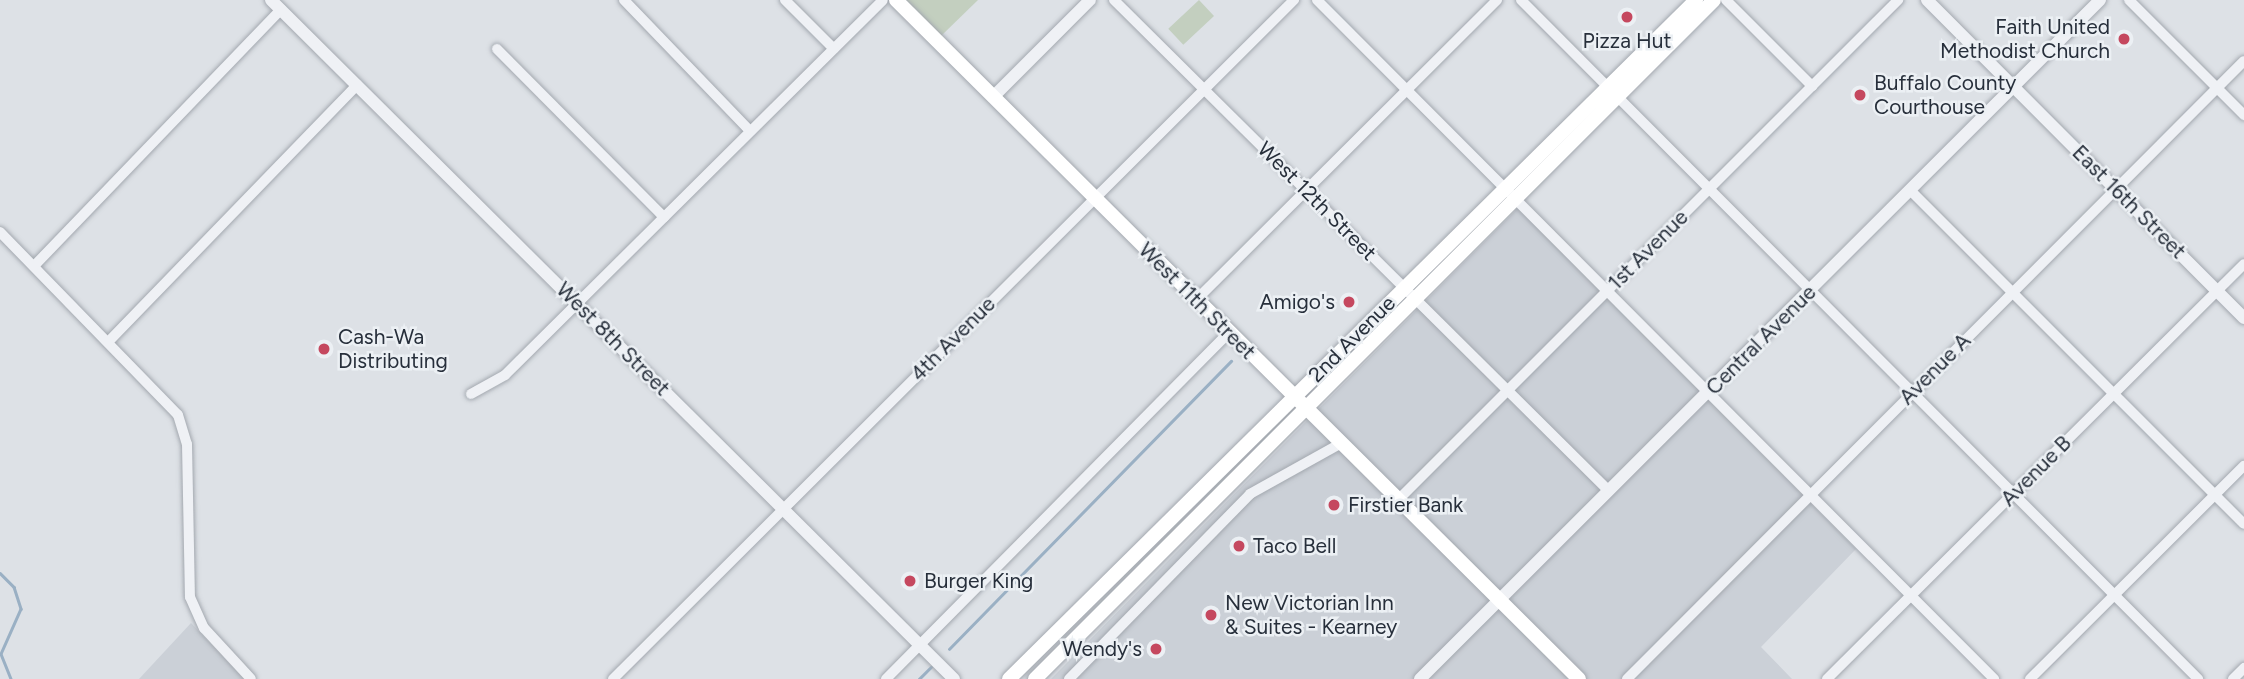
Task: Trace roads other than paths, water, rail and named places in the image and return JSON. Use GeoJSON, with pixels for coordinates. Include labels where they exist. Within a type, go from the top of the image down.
{"type":"FeatureCollection","features":[{"type":"Feature","properties":{"kind":"main road","name":"West 11th Street"},"geometry":{"type":"LineString","coordinates":[[896,0],[1579,679]]}},
{"type":"Feature","properties":{"kind":"main road","name":"2nd Avenue"},"geometry":{"type":"LineString","coordinates":[[1009,679],[1299,402],[1510,194],[1612,92],[1696,0]]}},
{"type":"Feature","properties":{"kind":"main road","name":"2nd Avenue"},"geometry":{"type":"LineString","coordinates":[[1612,92],[1714,0]]}},
{"type":"Feature","properties":{"kind":"main road","name":"2nd Avenue"},"geometry":{"type":"LineString","coordinates":[[1035,679],[1299,402]]}},
{"type":"Feature","properties":{"kind":"street"},"geometry":{"type":"LineString","coordinates":[[624,0],[750,131]]}},
{"type":"Feature","properties":{"kind":"street"},"geometry":{"type":"LineString","coordinates":[[785,0],[834,49]]}},
{"type":"Feature","properties":{"kind":"street"},"geometry":{"type":"LineString","coordinates":[[471,394],[505,375],[883,0]]}},
{"type":"Feature","properties":{"kind":"street"},"geometry":{"type":"LineString","coordinates":[[993,97],[1090,0]]}},
{"type":"Feature","properties":{"kind":"street","name":"West 12th Street"},"geometry":{"type":"LineString","coordinates":[[1114,0],[1609,491]]}},
{"type":"Feature","properties":{"kind":"street","name":"4th Avenue"},"geometry":{"type":"LineString","coordinates":[[613,679],[1294,0]]}},
{"type":"Feature","properties":{"kind":"street"},"geometry":{"type":"LineString","coordinates":[[1317,0],[1994,679]]}},
{"type":"Feature","properties":{"kind":"street"},"geometry":{"type":"LineString","coordinates":[[1196,300],[1497,0]]}},
{"type":"Feature","properties":{"kind":"street"},"geometry":{"type":"LineString","coordinates":[[1521,0],[2198,679]]}},
{"type":"Feature","properties":{"kind":"street"},"geometry":{"type":"LineString","coordinates":[[1726,0],[1812,86]]}},
{"type":"Feature","properties":{"kind":"street","name":"1st Avenue"},"geometry":{"type":"LineString","coordinates":[[1397,501],[1898,0]]}},
{"type":"Feature","properties":{"kind":"street","name":"East 16th Street"},"geometry":{"type":"LineString","coordinates":[[1927,0],[2244,318]]}},
{"type":"Feature","properties":{"kind":"street","name":"Central Avenue"},"geometry":{"type":"LineString","coordinates":[[1420,679],[2100,0]]}},
{"type":"Feature","properties":{"kind":"street"},"geometry":{"type":"LineString","coordinates":[[2129,0],[2244,115]]}},
{"type":"Feature","properties":{"kind":"street"},"geometry":{"type":"LineString","coordinates":[[35,265],[276,5]]}},
{"type":"Feature","properties":{"kind":"street","name":"West 8th Street"},"geometry":{"type":"LineString","coordinates":[[276,5],[954,679]]}},
{"type":"Feature","properties":{"kind":"street"},"geometry":{"type":"LineString","coordinates":[[497,49],[664,217]]}},
{"type":"Feature","properties":{"kind":"street","name":"Avenue A"},"geometry":{"type":"LineString","coordinates":[[1627,679],[2244,61]]}},
{"type":"Feature","properties":{"kind":"street"},"geometry":{"type":"LineString","coordinates":[[111,339],[357,85]]}},
{"type":"Feature","properties":{"kind":"street"},"geometry":{"type":"LineString","coordinates":[[1910,190],[2244,524]]}},
{"type":"Feature","properties":{"kind":"street"},"geometry":{"type":"LineString","coordinates":[[0,232],[111,339],[178,415],[187,444],[190,597],[204,628],[251,679]]}},
{"type":"Feature","properties":{"kind":"street","name":"Avenue B"},"geometry":{"type":"LineString","coordinates":[[1828,679],[2244,264]]}},
{"type":"Feature","properties":{"kind":"street"},"geometry":{"type":"LineString","coordinates":[[886,679],[1228,332]]}},
{"type":"Feature","properties":{"kind":"street"},"geometry":{"type":"LineString","coordinates":[[1069,679],[1250,494],[1340,444]]}},
{"type":"Feature","properties":{"kind":"street"},"geometry":{"type":"LineString","coordinates":[[2030,679],[2244,466]]}},
{"type":"Feature","properties":{"kind":"street"},"geometry":{"type":"LineString","coordinates":[[2233,679],[2244,668]]}},
{"type":"Feature","properties":{"kind":"waterway"},"geometry":{"type":"LineString","coordinates":[[949,649],[1231,361]]}},
{"type":"Feature","properties":{"kind":"waterway"},"geometry":{"type":"LineString","coordinates":[[0,573],[14,587],[21,609],[1,654],[11,679]]}},
{"type":"Feature","properties":{"kind":"waterway"},"geometry":{"type":"LineString","coordinates":[[919,679],[931,667]]}},
{"type":"Feature","properties":{"kind":"place","name":"Pizza Hut"},"geometry":{"type":"Point","coordinates":[1627,17]}},
{"type":"Feature","properties":{"kind":"place","name":"Faith United Methodist Church"},"geometry":{"type":"Point","coordinates":[2124,39]}},
{"type":"Feature","properties":{"kind":"place","name":"Buffalo County Courthouse"},"geometry":{"type":"Point","coordinates":[1860,95]}},
{"type":"Feature","properties":{"kind":"place","name":"Amigo's"},"geometry":{"type":"Point","coordinates":[1349,302]}},
{"type":"Feature","properties":{"kind":"place","name":"Cash-Wa Distributing"},"geometry":{"type":"Point","coordinates":[324,349]}},
{"type":"Feature","properties":{"kind":"place","name":"Firstier Bank"},"geometry":{"type":"Point","coordinates":[1334,505]}},
{"type":"Feature","properties":{"kind":"place","name":"Taco Bell"},"geometry":{"type":"Point","coordinates":[1239,546]}},
{"type":"Feature","properties":{"kind":"place","name":"Burger King"},"geometry":{"type":"Point","coordinates":[910,581]}},
{"type":"Feature","properties":{"kind":"place","name":"New Victorian Inn & Suites - Kearney"},"geometry":{"type":"Point","coordinates":[1211,615]}},
{"type":"Feature","properties":{"kind":"place","name":"Wendy's"},"geometry":{"type":"Point","coordinates":[1156,649]}}]}
